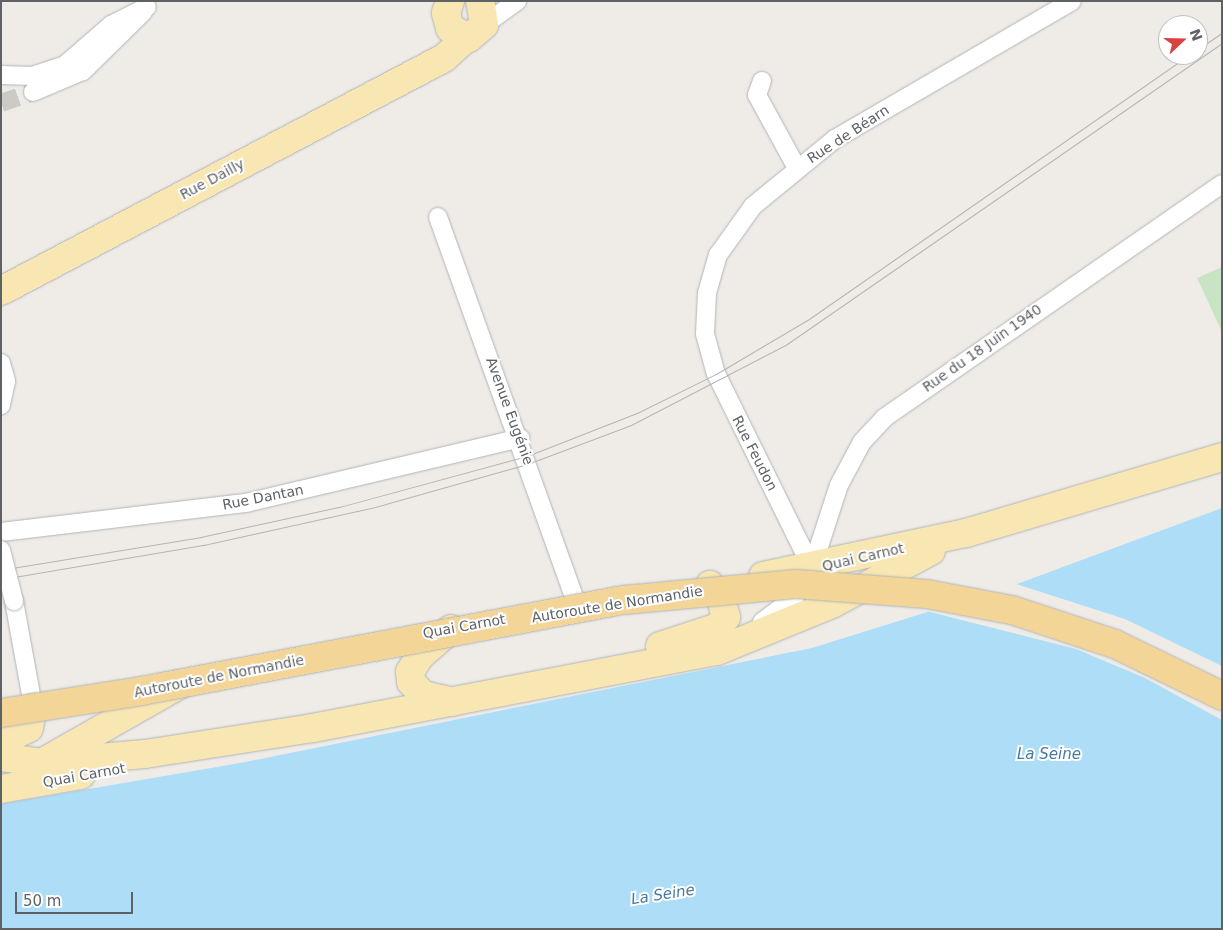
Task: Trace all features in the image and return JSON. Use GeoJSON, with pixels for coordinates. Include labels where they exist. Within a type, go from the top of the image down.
{"type":"FeatureCollection","features":[{"type":"Feature","properties":{"kind":"highway","name":"Autoroute de Normandie"},"geometry":{"type":"LineString","coordinates":[[1,696],[138,675],[621,583],[796,567],[929,577],[1016,594],[1121,629],[1222,677]]}},
{"type":"Feature","properties":{"kind":"highway","name":"Autoroute de Normandie"},"geometry":{"type":"LineString","coordinates":[[1,713],[141,691],[624,600],[796,584],[927,594],[1012,610],[1115,644],[1222,696]]}},
{"type":"Feature","properties":{"kind":"main road","name":"Rue Dailly"},"geometry":{"type":"LineString","coordinates":[[1,291],[423,67],[444,58],[459,13]]}},
{"type":"Feature","properties":{"kind":"main road","name":"Quai Carnot"},"geometry":{"type":"LineString","coordinates":[[1,713],[198,674],[812,568],[966,533],[1222,456]]}},
{"type":"Feature","properties":{"kind":"main road","name":"Quai Carnot"},"geometry":{"type":"LineString","coordinates":[[4,758],[42,763],[125,756],[313,728],[626,670],[754,638],[834,603],[966,533]]}},
{"type":"Feature","properties":{"kind":"main road"},"geometry":{"type":"LineString","coordinates":[[626,670],[650,650],[718,627],[726,617],[725,609],[710,585]]}},
{"type":"Feature","properties":{"kind":"main road"},"geometry":{"type":"LineString","coordinates":[[451,629],[419,657],[410,672],[411,682],[423,695],[454,703]]}},
{"type":"Feature","properties":{"kind":"main road","name":"Quai Carnot"},"geometry":{"type":"LineString","coordinates":[[42,763],[198,674]]}},
{"type":"Feature","properties":{"kind":"main road"},"geometry":{"type":"LineString","coordinates":[[4,758],[29,728],[33,706]]}},
{"type":"Feature","properties":{"kind":"main road","name":"Quai Carnot"},"geometry":{"type":"LineString","coordinates":[[1,789],[277,741],[313,728]]}},
{"type":"Feature","properties":{"kind":"street"},"geometry":{"type":"LineString","coordinates":[[459,13],[518,1]]}},
{"type":"Feature","properties":{"kind":"street","name":"Rue de Béarn"},"geometry":{"type":"LineString","coordinates":[[705,334],[707,293],[718,255],[753,206],[797,168],[835,139],[1072,1]]}},
{"type":"Feature","properties":{"kind":"street"},"geometry":{"type":"LineString","coordinates":[[1,75],[32,76],[65,66],[111,25],[150,4]]}},
{"type":"Feature","properties":{"kind":"street"},"geometry":{"type":"LineString","coordinates":[[32,92],[82,71],[150,4]]}},
{"type":"Feature","properties":{"kind":"street"},"geometry":{"type":"LineString","coordinates":[[762,81],[757,96],[797,168]]}},
{"type":"Feature","properties":{"kind":"street","name":"Rue du 18 Juin 1940"},"geometry":{"type":"LineString","coordinates":[[693,654],[713,641],[777,613],[794,598],[812,568],[839,485],[862,442],[884,418],[1222,184]]}},
{"type":"Feature","properties":{"kind":"street","name":"Avenue Eugénie"},"geometry":{"type":"LineString","coordinates":[[438,217],[520,438],[578,607]]}},
{"type":"Feature","properties":{"kind":"street","name":"Rue Feudon"},"geometry":{"type":"LineString","coordinates":[[705,334],[719,382],[812,568]]}},
{"type":"Feature","properties":{"kind":"street"},"geometry":{"type":"LineString","coordinates":[[1,363],[6,381],[1,405]]}},
{"type":"Feature","properties":{"kind":"street","name":"Rue Dantan"},"geometry":{"type":"LineString","coordinates":[[1,532],[246,503],[520,438]]}},
{"type":"Feature","properties":{"kind":"street"},"geometry":{"type":"LineString","coordinates":[[1,550],[14,601],[33,706]]}},
{"type":"Feature","properties":{"kind":"green space"},"geometry":{"type":"Polygon","coordinates":[[[1222,267],[1222,332],[1197,278],[1222,267]]]}},
{"type":"Feature","properties":{"kind":"water","name":"La Seine"},"geometry":{"type":"Polygon","coordinates":[[[1222,508],[1222,929],[1,929],[1,804],[240,763],[812,648],[1017,584],[1222,508]]]}},
{"type":"Feature","properties":{"kind":"pier"},"geometry":{"type":"Polygon","coordinates":[[[1013,583],[1125,619],[1222,666],[1222,720],[1145,678],[1076,649],[926,611],[1013,583]]]}},
{"type":"Feature","properties":{"kind":"tunnel"},"geometry":{"type":"LineString","coordinates":[[1,103],[33,92]]}},
{"type":"Feature","properties":{"kind":"tram line"},"geometry":{"type":"LineString","coordinates":[[1208,42],[1222,33]]}},
{"type":"Feature","properties":{"kind":"tram line"},"geometry":{"type":"LineString","coordinates":[[14,577],[204,545],[375,507],[530,463],[631,425],[787,344],[1222,43]]}},
{"type":"Feature","properties":{"kind":"tram line"},"geometry":{"type":"LineString","coordinates":[[12,568],[201,537],[343,506],[527,456],[639,412],[716,374],[809,319],[1175,65]]}}]}
